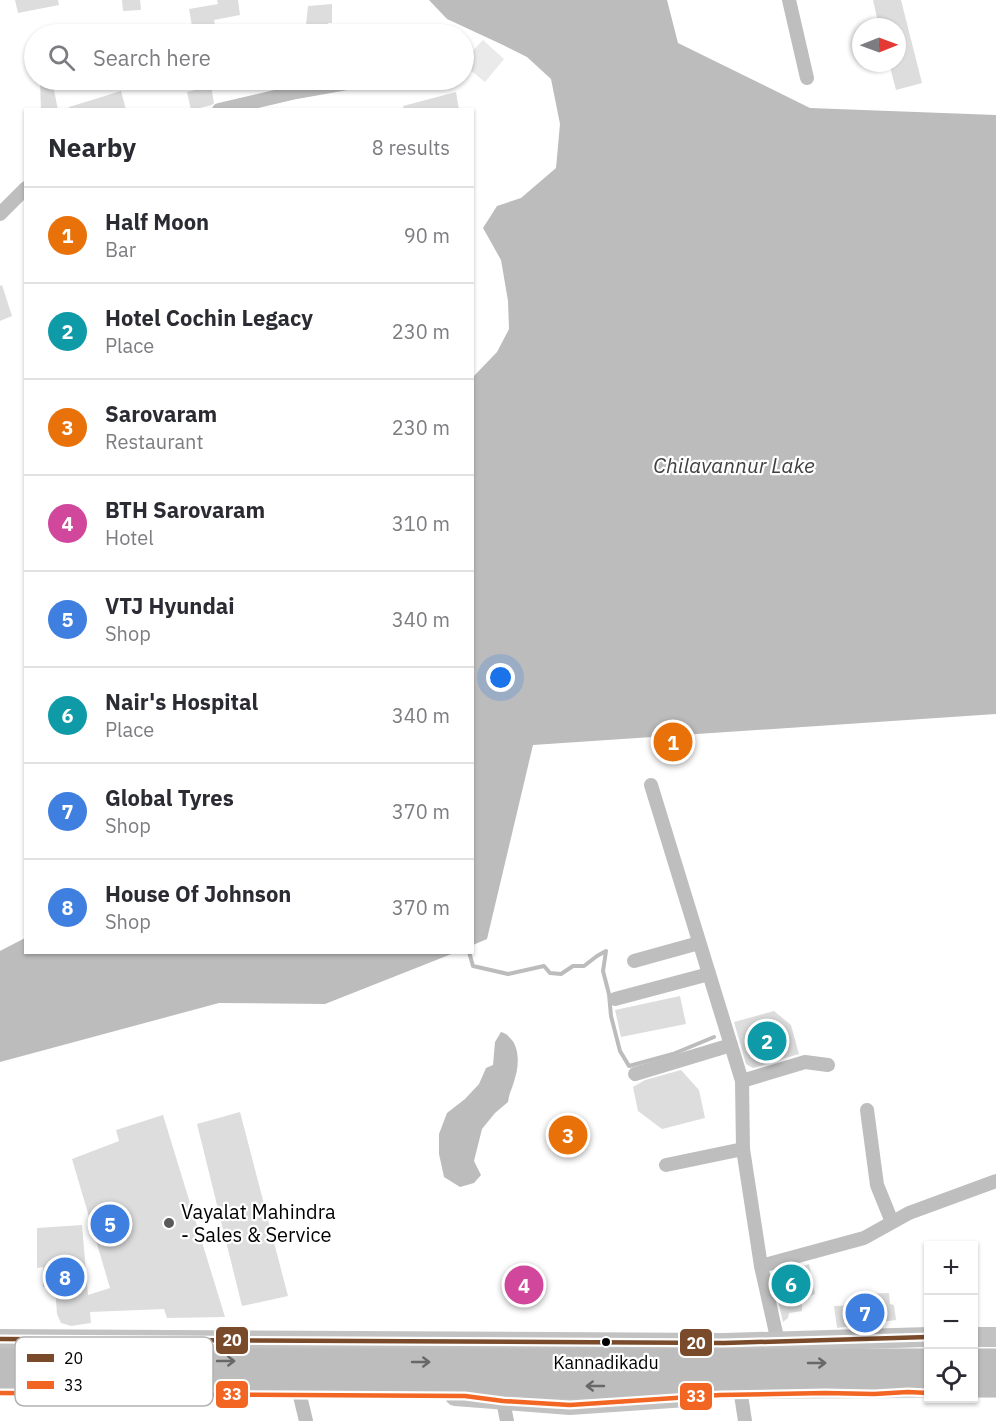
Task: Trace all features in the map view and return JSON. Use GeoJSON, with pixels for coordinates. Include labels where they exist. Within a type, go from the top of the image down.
{"type":"FeatureCollection","features":[{"type":"Feature","properties":{"kind":"highway"},"geometry":{"type":"LineString","coordinates":[[213,1378],[379,1374],[778,1352],[924,1362]]}},
{"type":"Feature","properties":{"kind":"highway"},"geometry":{"type":"LineString","coordinates":[[0,1361],[15,1362]]}},
{"type":"Feature","properties":{"kind":"highway"},"geometry":{"type":"LineString","coordinates":[[978,1362],[996,1362]]}},
{"type":"Feature","properties":{"kind":"highway"},"geometry":{"type":"LineString","coordinates":[[213,1368],[379,1374],[546,1395],[924,1384]]}},
{"type":"Feature","properties":{"kind":"highway"},"geometry":{"type":"LineString","coordinates":[[0,1383],[15,1383]]}},
{"type":"Feature","properties":{"kind":"highway"},"geometry":{"type":"LineString","coordinates":[[978,1384],[996,1384]]}},
{"type":"Feature","properties":{"kind":"street"},"geometry":{"type":"LineString","coordinates":[[789,0],[807,78]]}},
{"type":"Feature","properties":{"kind":"street"},"geometry":{"type":"LineString","coordinates":[[228,108],[307,90]]}},
{"type":"Feature","properties":{"kind":"street"},"geometry":{"type":"LineString","coordinates":[[0,214],[24,190]]}},
{"type":"Feature","properties":{"kind":"street"},"geometry":{"type":"LineString","coordinates":[[651,785],[742,1081],[743,1149],[761,1266],[778,1352]]}},
{"type":"Feature","properties":{"kind":"street"},"geometry":{"type":"LineString","coordinates":[[634,961],[699,943]]}},
{"type":"Feature","properties":{"kind":"street"},"geometry":{"type":"LineString","coordinates":[[615,999],[709,974]]}},
{"type":"Feature","properties":{"kind":"street"},"geometry":{"type":"LineString","coordinates":[[635,1074],[731,1045]]}},
{"type":"Feature","properties":{"kind":"street"},"geometry":{"type":"LineString","coordinates":[[742,1081],[805,1062],[828,1065]]}},
{"type":"Feature","properties":{"kind":"street"},"geometry":{"type":"LineString","coordinates":[[867,1110],[877,1185],[892,1222]]}},
{"type":"Feature","properties":{"kind":"street"},"geometry":{"type":"LineString","coordinates":[[666,1165],[743,1149]]}},
{"type":"Feature","properties":{"kind":"street"},"geometry":{"type":"LineString","coordinates":[[761,1266],[864,1238],[909,1213],[996,1181]]}},
{"type":"Feature","properties":{"kind":"street"},"geometry":{"type":"LineString","coordinates":[[213,1340],[712,1343],[778,1352],[924,1337]]}},
{"type":"Feature","properties":{"kind":"street"},"geometry":{"type":"LineString","coordinates":[[978,1337],[996,1337]]}},
{"type":"Feature","properties":{"kind":"street"},"geometry":{"type":"LineString","coordinates":[[0,1339],[15,1339]]}},
{"type":"Feature","properties":{"kind":"street"},"geometry":{"type":"LineString","coordinates":[[0,1393],[15,1393]]}},
{"type":"Feature","properties":{"kind":"street"},"geometry":{"type":"LineString","coordinates":[[213,1395],[465,1396],[503,1401],[546,1395],[570,1405],[702,1396],[924,1393]]}},
{"type":"Feature","properties":{"kind":"street"},"geometry":{"type":"LineString","coordinates":[[741,1395],[744,1421]]}},
{"type":"Feature","properties":{"kind":"street"},"geometry":{"type":"LineString","coordinates":[[978,1395],[996,1396]]}},
{"type":"Feature","properties":{"kind":"street"},"geometry":{"type":"LineString","coordinates":[[300,1396],[306,1421]]}},
{"type":"Feature","properties":{"kind":"street"},"geometry":{"type":"LineString","coordinates":[[503,1401],[507,1421]]}},
{"type":"Feature","properties":{"kind":"shaded area"},"geometry":{"type":"Polygon","coordinates":[[[483,40],[504,59],[485,82],[474,73],[474,49],[483,40]]]}},
{"type":"Feature","properties":{"kind":"water","name":"Chilavannur Lake"},"geometry":{"type":"Polygon","coordinates":[[[429,0],[667,0],[678,43],[810,108],[996,115],[996,714],[533,745],[487,939],[474,945],[474,376],[497,352],[509,329],[508,301],[501,260],[483,228],[497,206],[521,198],[556,168],[560,124],[551,79],[527,57],[474,32],[474,24],[458,24],[447,19],[429,0]]]}},
{"type":"Feature","properties":{"kind":"water"},"geometry":{"type":"Polygon","coordinates":[[[24,939],[24,954],[451,954],[325,1004],[219,1003],[0,1062],[0,951],[24,939]]]}},
{"type":"Feature","properties":{"kind":"water"},"geometry":{"type":"Polygon","coordinates":[[[501,1032],[513,1041],[515,1046],[518,1056],[516,1073],[508,1102],[482,1129],[474,1161],[481,1175],[474,1183],[460,1187],[444,1177],[439,1154],[439,1134],[447,1113],[465,1099],[479,1084],[486,1068],[493,1065],[495,1042],[501,1032]]]}},
{"type":"Feature","properties":{"kind":"building"},"geometry":{"type":"Polygon","coordinates":[[[15,0],[58,0],[59,5],[18,13],[15,0]]]}},
{"type":"Feature","properties":{"kind":"building"},"geometry":{"type":"Polygon","coordinates":[[[122,0],[140,0],[141,10],[123,11],[122,0]]]}},
{"type":"Feature","properties":{"kind":"building"},"geometry":{"type":"Polygon","coordinates":[[[217,0],[238,0],[240,15],[214,20],[215,24],[192,24],[189,9],[218,4],[217,0]]]}},
{"type":"Feature","properties":{"kind":"building"},"geometry":{"type":"Polygon","coordinates":[[[873,0],[901,0],[906,18],[877,18],[873,0]]]}},
{"type":"Feature","properties":{"kind":"building"},"geometry":{"type":"Polygon","coordinates":[[[332,4],[332,23],[306,24],[308,6],[332,4]]]}},
{"type":"Feature","properties":{"kind":"building"},"geometry":{"type":"Polygon","coordinates":[[[906,20],[922,83],[896,90],[891,72],[906,72],[906,20]]]}},
{"type":"Feature","properties":{"kind":"building"},"geometry":{"type":"Polygon","coordinates":[[[40,90],[54,90],[58,108],[41,108],[40,90]]]}},
{"type":"Feature","properties":{"kind":"building"},"geometry":{"type":"Polygon","coordinates":[[[212,90],[214,103],[199,108],[191,108],[187,92],[212,90]]]}},
{"type":"Feature","properties":{"kind":"building"},"geometry":{"type":"Polygon","coordinates":[[[121,91],[125,108],[69,108],[121,91]]]}},
{"type":"Feature","properties":{"kind":"building"},"geometry":{"type":"Polygon","coordinates":[[[456,92],[459,108],[404,108],[403,106],[456,92]]]}},
{"type":"Feature","properties":{"kind":"building"},"geometry":{"type":"Polygon","coordinates":[[[2,285],[12,316],[0,321],[0,286],[2,285]]]}},
{"type":"Feature","properties":{"kind":"building"},"geometry":{"type":"Polygon","coordinates":[[[680,996],[686,1024],[621,1037],[615,1010],[680,996]]]}},
{"type":"Feature","properties":{"kind":"building"},"geometry":{"type":"Polygon","coordinates":[[[774,1011],[791,1025],[799,1054],[753,1068],[746,1064],[734,1022],[774,1011]]]}},
{"type":"Feature","properties":{"kind":"building"},"geometry":{"type":"Polygon","coordinates":[[[681,1070],[699,1090],[705,1118],[662,1129],[638,1111],[633,1087],[645,1080],[681,1070]]]}},
{"type":"Feature","properties":{"kind":"building"},"geometry":{"type":"Polygon","coordinates":[[[240,1112],[288,1296],[242,1306],[197,1124],[240,1112]]]}},
{"type":"Feature","properties":{"kind":"building"},"geometry":{"type":"Polygon","coordinates":[[[163,1115],[225,1317],[167,1318],[164,1309],[90,1312],[91,1323],[71,1326],[61,1323],[57,1314],[55,1287],[43,1287],[43,1267],[37,1268],[37,1228],[82,1225],[88,1295],[110,1288],[72,1159],[119,1141],[116,1130],[163,1115]]]}},
{"type":"Feature","properties":{"kind":"building"},"geometry":{"type":"Polygon","coordinates":[[[809,1264],[815,1294],[802,1299],[802,1311],[789,1313],[788,1318],[783,1322],[772,1275],[779,1274],[778,1271],[809,1264]]]}},
{"type":"Feature","properties":{"kind":"building"},"geometry":{"type":"Polygon","coordinates":[[[889,1293],[890,1304],[894,1305],[896,1320],[837,1328],[834,1306],[863,1305],[863,1294],[889,1293]]]}},
{"type":"Feature","properties":{"kind":"waterway"},"geometry":{"type":"LineString","coordinates":[[470,954],[473,966],[508,974],[544,966],[550,973],[561,974],[573,966],[584,966],[606,951],[603,971],[609,994],[611,1016],[620,1051],[629,1066],[673,1054],[714,1037]]}},
{"type":"Feature","properties":{"kind":"transit line","name":"20"},"geometry":{"type":"LineString","coordinates":[[213,1340],[724,1343],[924,1337]]}},
{"type":"Feature","properties":{"kind":"transit line","name":"20"},"geometry":{"type":"LineString","coordinates":[[0,1339],[15,1339]]}},
{"type":"Feature","properties":{"kind":"transit line","name":"33"},"geometry":{"type":"LineString","coordinates":[[0,1393],[15,1393]]}},
{"type":"Feature","properties":{"kind":"transit line","name":"33"},"geometry":{"type":"LineString","coordinates":[[213,1394],[465,1396],[570,1405],[720,1395],[924,1393]]}},
{"type":"Feature","properties":{"kind":"place","name":"Half Moon"},"geometry":{"type":"Point","coordinates":[673,742]}},
{"type":"Feature","properties":{"kind":"place","name":"Hotel Cochin Legacy"},"geometry":{"type":"Point","coordinates":[767,1041]}},
{"type":"Feature","properties":{"kind":"place","name":"Sarovaram"},"geometry":{"type":"Point","coordinates":[568,1135]}},
{"type":"Feature","properties":{"kind":"place","name":"Vayalat Mahindra - Sales & Service"},"geometry":{"type":"Point","coordinates":[169,1223]}},
{"type":"Feature","properties":{"kind":"place","name":"VTJ Hyundai"},"geometry":{"type":"Point","coordinates":[110,1224]}},
{"type":"Feature","properties":{"kind":"place","name":"House Of Johnson"},"geometry":{"type":"Point","coordinates":[65,1277]}},
{"type":"Feature","properties":{"kind":"place","name":"Nair's Hospital"},"geometry":{"type":"Point","coordinates":[791,1284]}},
{"type":"Feature","properties":{"kind":"place","name":"BTH Sarovaram"},"geometry":{"type":"Point","coordinates":[524,1285]}},
{"type":"Feature","properties":{"kind":"place","name":"Global Tyres"},"geometry":{"type":"Point","coordinates":[865,1313]}},
{"type":"Feature","properties":{"kind":"place","name":"Kannadikadu"},"geometry":{"type":"Point","coordinates":[606,1342]}}]}
